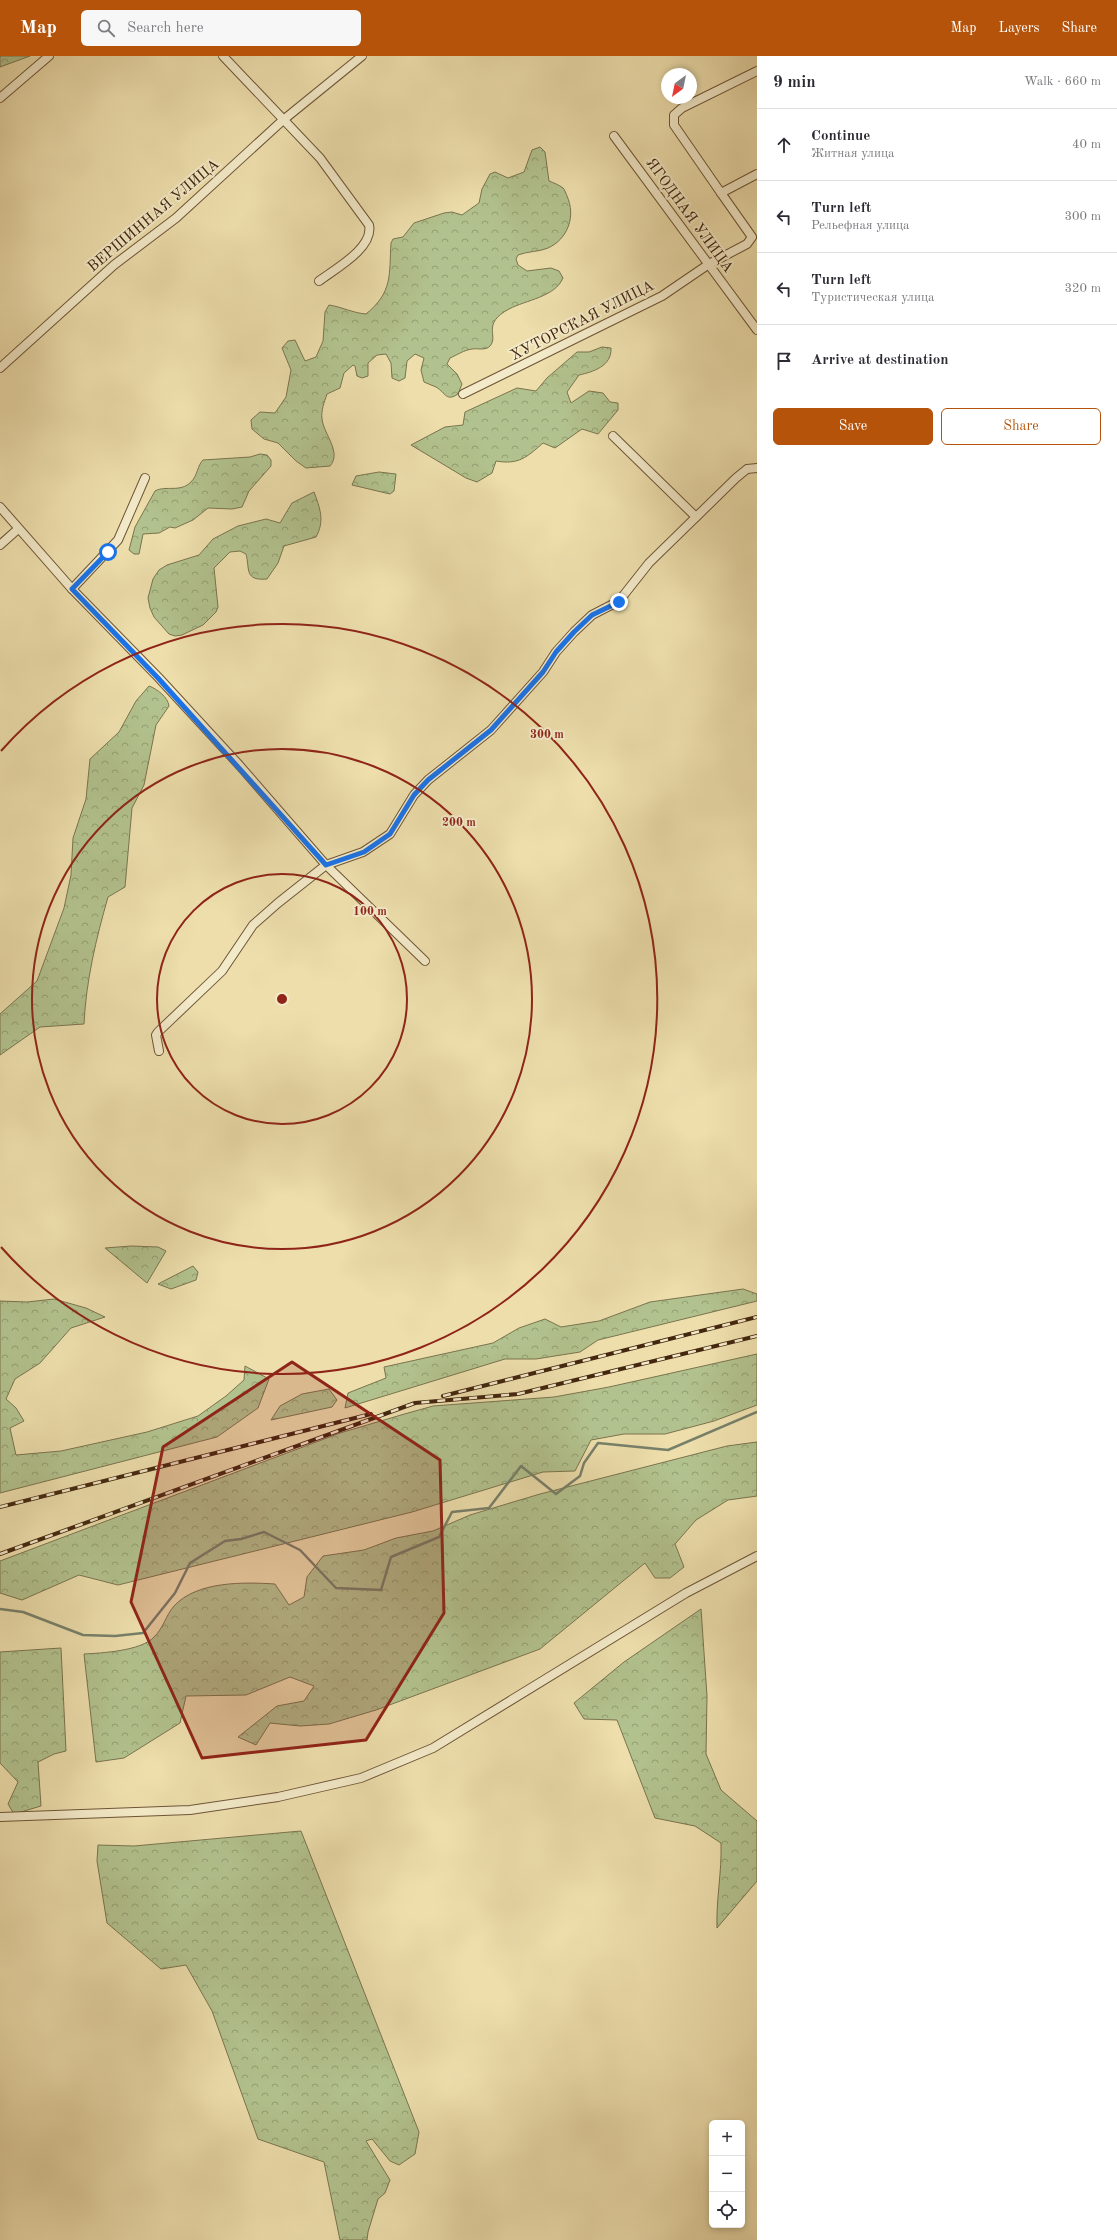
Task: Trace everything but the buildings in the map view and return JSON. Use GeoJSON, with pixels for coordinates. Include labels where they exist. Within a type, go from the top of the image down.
{"type":"FeatureCollection","features":[{"type":"Feature","properties":{"kind":"street"},"geometry":{"type":"LineString","coordinates":[[0,98],[49,56]]}},
{"type":"Feature","properties":{"kind":"street"},"geometry":{"type":"LineString","coordinates":[[223,56],[282,121],[301,137],[330,170],[368,225],[370,232],[363,247],[319,281]]}},
{"type":"Feature","properties":{"kind":"street","name":"ВЕРШИННАЯ УЛИЦА"},"geometry":{"type":"LineString","coordinates":[[0,368],[114,264],[176,218],[282,121],[362,56]]}},
{"type":"Feature","properties":{"kind":"street"},"geometry":{"type":"LineString","coordinates":[[757,71],[682,108],[674,114],[674,125],[721,193],[757,174]]}},
{"type":"Feature","properties":{"kind":"street","name":"ЯГОДНАЯ УЛИЦА"},"geometry":{"type":"LineString","coordinates":[[614,136],[757,330]]}},
{"type":"Feature","properties":{"kind":"street","name":"ХУТОРСКАЯ УЛИЦА"},"geometry":{"type":"LineString","coordinates":[[463,394],[630,313],[662,296],[709,264],[747,244],[752,239],[721,193]]}},
{"type":"Feature","properties":{"kind":"street"},"geometry":{"type":"LineString","coordinates":[[613,436],[696,517]]}},
{"type":"Feature","properties":{"kind":"street"},"geometry":{"type":"LineString","coordinates":[[159,1051],[156,1035],[158,1032],[222,971],[253,925],[326,865],[364,852],[390,834],[414,795],[428,780],[491,730],[543,672],[556,652],[574,632],[592,615],[619,602],[649,563],[742,472],[747,468],[757,468]]}},
{"type":"Feature","properties":{"kind":"street"},"geometry":{"type":"LineString","coordinates":[[72,589],[118,540],[145,478]]}},
{"type":"Feature","properties":{"kind":"street"},"geometry":{"type":"LineString","coordinates":[[0,507],[72,589],[158,678],[326,865],[425,961]]}},
{"type":"Feature","properties":{"kind":"street"},"geometry":{"type":"LineString","coordinates":[[0,545],[18,529]]}},
{"type":"Feature","properties":{"kind":"street"},"geometry":{"type":"LineString","coordinates":[[0,1817],[190,1810],[278,1797],[361,1778],[433,1748],[686,1594],[757,1556]]}},
{"type":"Feature","properties":{"kind":"highlighted area"},"geometry":{"type":"Polygon","coordinates":[[[292,1362],[440,1460],[444,1613],[366,1740],[202,1758],[131,1602],[163,1447],[292,1362]]]}},
{"type":"Feature","properties":{"kind":"green space"},"geometry":{"type":"Polygon","coordinates":[[[0,56],[30,56],[0,67],[0,56]]]}},
{"type":"Feature","properties":{"kind":"green space"},"geometry":{"type":"Polygon","coordinates":[[[540,147],[545,152],[549,181],[564,189],[570,204],[570,219],[565,233],[555,244],[545,249],[518,255],[516,259],[518,265],[527,271],[551,268],[559,271],[563,278],[554,290],[509,309],[501,314],[495,320],[493,325],[493,338],[488,348],[463,351],[450,358],[447,364],[457,374],[462,384],[458,394],[448,397],[436,387],[424,382],[421,370],[424,358],[415,354],[407,361],[405,378],[399,381],[392,378],[391,363],[386,354],[377,355],[368,363],[368,376],[362,378],[357,376],[355,366],[353,365],[344,373],[340,388],[327,394],[323,406],[322,419],[333,449],[333,461],[330,466],[306,468],[296,461],[278,443],[264,439],[252,429],[251,420],[260,412],[275,413],[286,397],[291,370],[282,348],[288,341],[295,340],[305,361],[316,357],[323,341],[325,312],[329,305],[366,314],[381,298],[388,282],[391,243],[393,239],[403,237],[414,223],[444,213],[452,212],[462,215],[479,203],[482,189],[490,174],[495,172],[508,178],[524,172],[532,150],[540,147]]]}},
{"type":"Feature","properties":{"kind":"green space"},"geometry":{"type":"Polygon","coordinates":[[[602,347],[611,348],[605,364],[596,370],[579,375],[567,392],[571,403],[589,391],[603,393],[610,402],[618,403],[618,410],[598,434],[582,429],[555,448],[543,443],[527,456],[517,461],[496,461],[492,473],[477,482],[466,478],[411,445],[445,427],[463,425],[465,412],[517,388],[536,391],[547,378],[577,352],[589,352],[602,347]]]}},
{"type":"Feature","properties":{"kind":"green space"},"geometry":{"type":"Polygon","coordinates":[[[260,454],[267,455],[271,460],[271,466],[249,491],[242,507],[232,509],[208,508],[193,520],[175,528],[170,527],[159,533],[143,534],[139,554],[134,554],[129,550],[135,527],[155,491],[159,489],[178,488],[187,485],[193,479],[203,460],[250,457],[260,454]]]}},
{"type":"Feature","properties":{"kind":"green space"},"geometry":{"type":"Polygon","coordinates":[[[379,472],[396,474],[394,491],[390,494],[352,485],[356,476],[379,472]]]}},
{"type":"Feature","properties":{"kind":"green space"},"geometry":{"type":"Polygon","coordinates":[[[314,492],[321,514],[319,531],[316,537],[284,546],[278,563],[267,579],[260,579],[251,576],[248,569],[246,554],[240,551],[230,552],[214,568],[218,607],[216,612],[203,625],[182,635],[175,636],[169,634],[154,617],[148,598],[153,579],[159,570],[167,565],[199,555],[213,539],[238,526],[266,519],[280,523],[292,503],[314,492]]]}},
{"type":"Feature","properties":{"kind":"green space"},"geometry":{"type":"Polygon","coordinates":[[[149,686],[162,694],[167,700],[169,706],[156,725],[144,785],[132,808],[125,887],[108,897],[89,976],[84,1024],[40,1027],[0,1055],[0,1014],[37,981],[64,908],[71,875],[73,838],[86,799],[90,759],[119,732],[136,701],[149,686]]]}},
{"type":"Feature","properties":{"kind":"green space"},"geometry":{"type":"Polygon","coordinates":[[[131,1246],[158,1247],[166,1251],[147,1283],[105,1248],[131,1246]]]}},
{"type":"Feature","properties":{"kind":"green space"},"geometry":{"type":"Polygon","coordinates":[[[193,1266],[198,1272],[196,1280],[171,1289],[158,1284],[193,1266]]]}},
{"type":"Feature","properties":{"kind":"green space"},"geometry":{"type":"Polygon","coordinates":[[[743,1289],[757,1294],[757,1301],[598,1340],[580,1352],[536,1359],[505,1359],[345,1408],[348,1393],[386,1378],[384,1367],[493,1343],[519,1328],[545,1319],[561,1327],[599,1321],[650,1302],[743,1289]]]}},
{"type":"Feature","properties":{"kind":"green space"},"geometry":{"type":"Polygon","coordinates":[[[54,1299],[86,1308],[105,1317],[71,1328],[40,1363],[15,1379],[6,1399],[16,1408],[24,1421],[10,1428],[16,1455],[61,1451],[147,1432],[198,1416],[226,1396],[244,1380],[245,1366],[269,1379],[258,1408],[217,1437],[0,1493],[0,1301],[27,1302],[54,1299]]]}},
{"type":"Feature","properties":{"kind":"green space"},"geometry":{"type":"Polygon","coordinates":[[[757,1354],[757,1405],[714,1421],[665,1434],[624,1434],[591,1440],[575,1471],[543,1472],[412,1512],[118,1585],[79,1575],[22,1600],[0,1593],[0,1561],[340,1433],[433,1406],[554,1397],[609,1387],[757,1354]]]}},
{"type":"Feature","properties":{"kind":"green space"},"geometry":{"type":"Polygon","coordinates":[[[329,1389],[337,1400],[332,1407],[271,1420],[280,1406],[302,1394],[329,1389]]]}},
{"type":"Feature","properties":{"kind":"green space"},"geometry":{"type":"Polygon","coordinates":[[[757,1442],[757,1496],[728,1500],[696,1520],[675,1544],[684,1567],[670,1578],[655,1578],[645,1563],[540,1649],[376,1710],[329,1724],[300,1726],[270,1723],[256,1745],[238,1737],[277,1706],[304,1701],[314,1686],[290,1677],[246,1695],[186,1696],[180,1723],[124,1758],[96,1762],[84,1654],[121,1650],[148,1642],[157,1634],[174,1606],[195,1592],[235,1583],[275,1584],[289,1605],[304,1597],[307,1577],[323,1556],[364,1550],[396,1538],[433,1531],[470,1515],[540,1494],[727,1446],[757,1442]]]}},
{"type":"Feature","properties":{"kind":"green space"},"geometry":{"type":"Polygon","coordinates":[[[701,1609],[707,1696],[706,1754],[721,1790],[757,1821],[757,1881],[717,1928],[721,1843],[695,1826],[655,1818],[617,1720],[584,1719],[574,1703],[624,1662],[701,1609]]]}},
{"type":"Feature","properties":{"kind":"green space"},"geometry":{"type":"Polygon","coordinates":[[[61,1648],[66,1751],[54,1754],[38,1762],[41,1806],[14,1814],[8,1804],[18,1782],[0,1763],[0,1652],[61,1648]]]}},
{"type":"Feature","properties":{"kind":"green space"},"geometry":{"type":"Polygon","coordinates":[[[301,1831],[419,2132],[415,2154],[399,2165],[390,2161],[372,2139],[366,2141],[390,2180],[385,2193],[378,2199],[367,2240],[340,2240],[324,2162],[258,2139],[212,2011],[186,1965],[161,1969],[107,1923],[97,1861],[98,1845],[134,1846],[301,1831]]]}},
{"type":"Feature","properties":{"kind":"waterway"},"geometry":{"type":"LineString","coordinates":[[0,1609],[23,1612],[83,1635],[115,1636],[143,1633],[175,1593],[190,1563],[225,1541],[241,1539],[264,1532],[300,1550],[336,1588],[381,1590],[391,1557],[439,1537],[452,1512],[489,1508],[521,1466],[556,1494],[580,1476],[584,1463],[598,1443],[668,1450],[757,1412]]}},
{"type":"Feature","properties":{"kind":"railway"},"geometry":{"type":"LineString","coordinates":[[443,1396],[757,1317]]}},
{"type":"Feature","properties":{"kind":"railway"},"geometry":{"type":"LineString","coordinates":[[0,1554],[415,1403],[518,1394],[757,1336]]}},
{"type":"Feature","properties":{"kind":"railway"},"geometry":{"type":"LineString","coordinates":[[0,1507],[371,1414]]}},
{"type":"Feature","properties":{"kind":"route"},"geometry":{"type":"LineString","coordinates":[[108,552],[72,589],[240,766],[326,865],[364,852],[390,834],[414,795],[428,780],[491,730],[543,672],[556,652],[574,632],[592,615],[619,602]]}}]}
